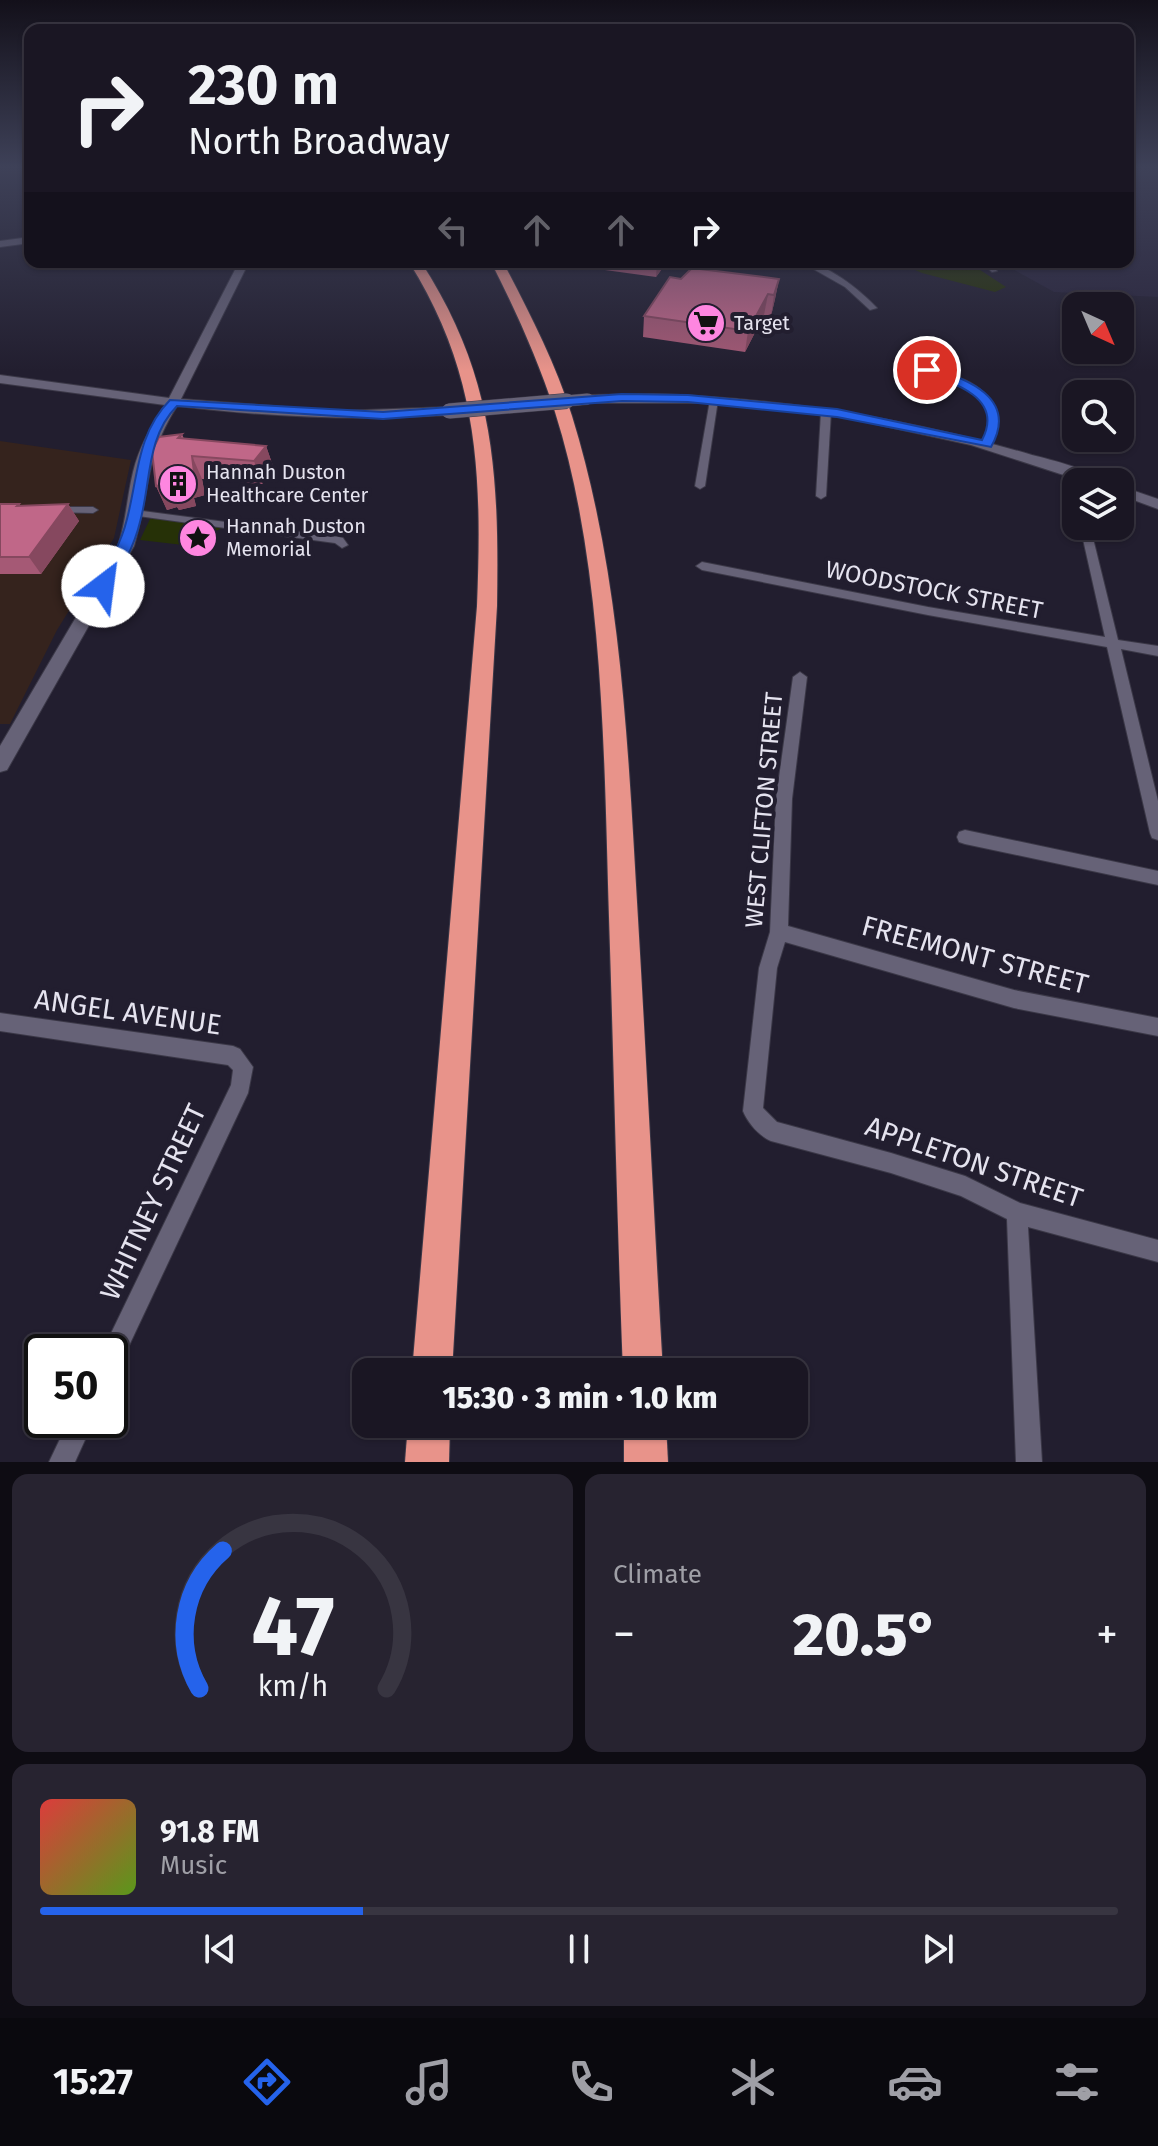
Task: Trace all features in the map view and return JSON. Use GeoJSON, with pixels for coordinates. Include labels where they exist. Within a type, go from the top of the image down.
{"type":"FeatureCollection","features":[{"type":"Feature","properties":{"kind":"highway"},"geometry":{"type":"LineString","coordinates":[[419,268],[440,300],[469,374],[489,491],[487,606],[433,1358]]}},
{"type":"Feature","properties":{"kind":"highway"},"geometry":{"type":"LineString","coordinates":[[500,268],[539,345]]}},
{"type":"Feature","properties":{"kind":"highway"},"geometry":{"type":"LineString","coordinates":[[514,268],[528,293],[539,345],[562,411],[581,488],[607,666],[618,801],[642,1358]]}},
{"type":"Feature","properties":{"kind":"highway"},"geometry":{"type":"LineString","coordinates":[[427,1462],[428,1438]]}},
{"type":"Feature","properties":{"kind":"highway"},"geometry":{"type":"LineString","coordinates":[[645,1438],[646,1462]]}},
{"type":"Feature","properties":{"kind":"street"},"geometry":{"type":"LineString","coordinates":[[0,244],[24,241]]}},
{"type":"Feature","properties":{"kind":"street"},"geometry":{"type":"LineString","coordinates":[[0,764],[126,546],[144,456],[241,268]]}},
{"type":"Feature","properties":{"kind":"street"},"geometry":{"type":"LineString","coordinates":[[815,268],[848,285],[873,308]]}},
{"type":"Feature","properties":{"kind":"street"},"geometry":{"type":"LineString","coordinates":[[991,268],[994,271]]}},
{"type":"Feature","properties":{"kind":"street"},"geometry":{"type":"LineString","coordinates":[[910,369],[944,374],[980,394],[995,417],[994,428],[986,444]]}},
{"type":"Feature","properties":{"kind":"street"},"geometry":{"type":"LineString","coordinates":[[0,379],[174,402],[350,416],[644,396],[714,400],[826,412],[986,444],[1062,473]]}},
{"type":"Feature","properties":{"kind":"street"},"geometry":{"type":"LineString","coordinates":[[700,486],[714,400]]}},
{"type":"Feature","properties":{"kind":"street"},"geometry":{"type":"LineString","coordinates":[[821,496],[826,412]]}},
{"type":"Feature","properties":{"kind":"street"},"geometry":{"type":"LineString","coordinates":[[1134,495],[1158,504]]}},
{"type":"Feature","properties":{"kind":"street"},"geometry":{"type":"LineString","coordinates":[[42,510],[93,510]]}},
{"type":"Feature","properties":{"kind":"street"},"geometry":{"type":"LineString","coordinates":[[135,513],[288,532],[339,540],[342,545]]}},
{"type":"Feature","properties":{"kind":"street"},"geometry":{"type":"LineString","coordinates":[[1088,540],[1158,833]]}},
{"type":"Feature","properties":{"kind":"street","name":"WOODSTOCK STREET"},"geometry":{"type":"LineString","coordinates":[[702,566],[915,609],[1158,651]]}},
{"type":"Feature","properties":{"kind":"street","name":"WEST CLIFTON STREET"},"geometry":{"type":"LineString","coordinates":[[771,1131],[753,1111],[768,968],[779,932],[784,799],[800,677]]}},
{"type":"Feature","properties":{"kind":"street"},"geometry":{"type":"LineString","coordinates":[[965,837],[1158,878]]}},
{"type":"Feature","properties":{"kind":"street","name":"FREEMONT STREET"},"geometry":{"type":"LineString","coordinates":[[779,932],[1014,999],[1158,1027]]}},
{"type":"Feature","properties":{"kind":"street","name":"ANGEL AVENUE"},"geometry":{"type":"LineString","coordinates":[[0,1022],[233,1056],[243,1067]]}},
{"type":"Feature","properties":{"kind":"street","name":"WHITNEY STREET"},"geometry":{"type":"LineString","coordinates":[[123,1334],[241,1086],[243,1067]]}},
{"type":"Feature","properties":{"kind":"street","name":"APPLETON STREET"},"geometry":{"type":"LineString","coordinates":[[771,1131],[891,1163],[965,1187],[1017,1213],[1158,1251]]}},
{"type":"Feature","properties":{"kind":"street"},"geometry":{"type":"LineString","coordinates":[[1017,1213],[1029,1462]]}},
{"type":"Feature","properties":{"kind":"street"},"geometry":{"type":"LineString","coordinates":[[62,1462],[73,1438]]}},
{"type":"Feature","properties":{"kind":"shaded area"},"geometry":{"type":"Polygon","coordinates":[[[1134,235],[1158,235],[1158,297],[1134,296],[1134,292],[1054,292],[1011,268],[1134,268],[1134,235]]]}},
{"type":"Feature","properties":{"kind":"shaded area"},"geometry":{"type":"Polygon","coordinates":[[[0,441],[131,460],[114,538],[57,630],[10,724],[0,724],[0,441]]]}},
{"type":"Feature","properties":{"kind":"green space"},"geometry":{"type":"Polygon","coordinates":[[[911,268],[977,268],[1006,287],[995,292],[911,268]]]}},
{"type":"Feature","properties":{"kind":"green space"},"geometry":{"type":"Polygon","coordinates":[[[153,518],[223,527],[192,546],[140,540],[153,518]]]}},
{"type":"Feature","properties":{"kind":"building"},"geometry":{"type":"Polygon","coordinates":[[[692,268],[779,279],[774,295],[768,294],[748,331],[644,316],[670,277],[681,279],[692,268]]]}},
{"type":"Feature","properties":{"kind":"building"},"geometry":{"type":"Polygon","coordinates":[[[182,434],[178,438],[266,446],[254,461],[192,456],[194,472],[184,475],[185,483],[156,486],[152,451],[159,437],[182,434]]]}},
{"type":"Feature","properties":{"kind":"building"},"geometry":{"type":"Polygon","coordinates":[[[0,504],[68,504],[29,557],[0,557],[0,504]]]}},
{"type":"Feature","properties":{"kind":"place","name":"Target"},"geometry":{"type":"Point","coordinates":[706,323]}},
{"type":"Feature","properties":{"kind":"place","name":"Hannah Duston Healthcare Center"},"geometry":{"type":"Point","coordinates":[178,484]}},
{"type":"Feature","properties":{"kind":"place","name":"Hannah Duston Memorial"},"geometry":{"type":"Point","coordinates":[198,538]}},
{"type":"Feature","properties":{"kind":"route"},"geometry":{"type":"LineString","coordinates":[[103,586],[126,546],[134,519],[140,472],[152,435],[165,411],[174,402],[383,416],[622,397],[688,398],[837,413],[986,444],[994,428],[995,417],[987,401],[959,380],[927,370]]}}]}
